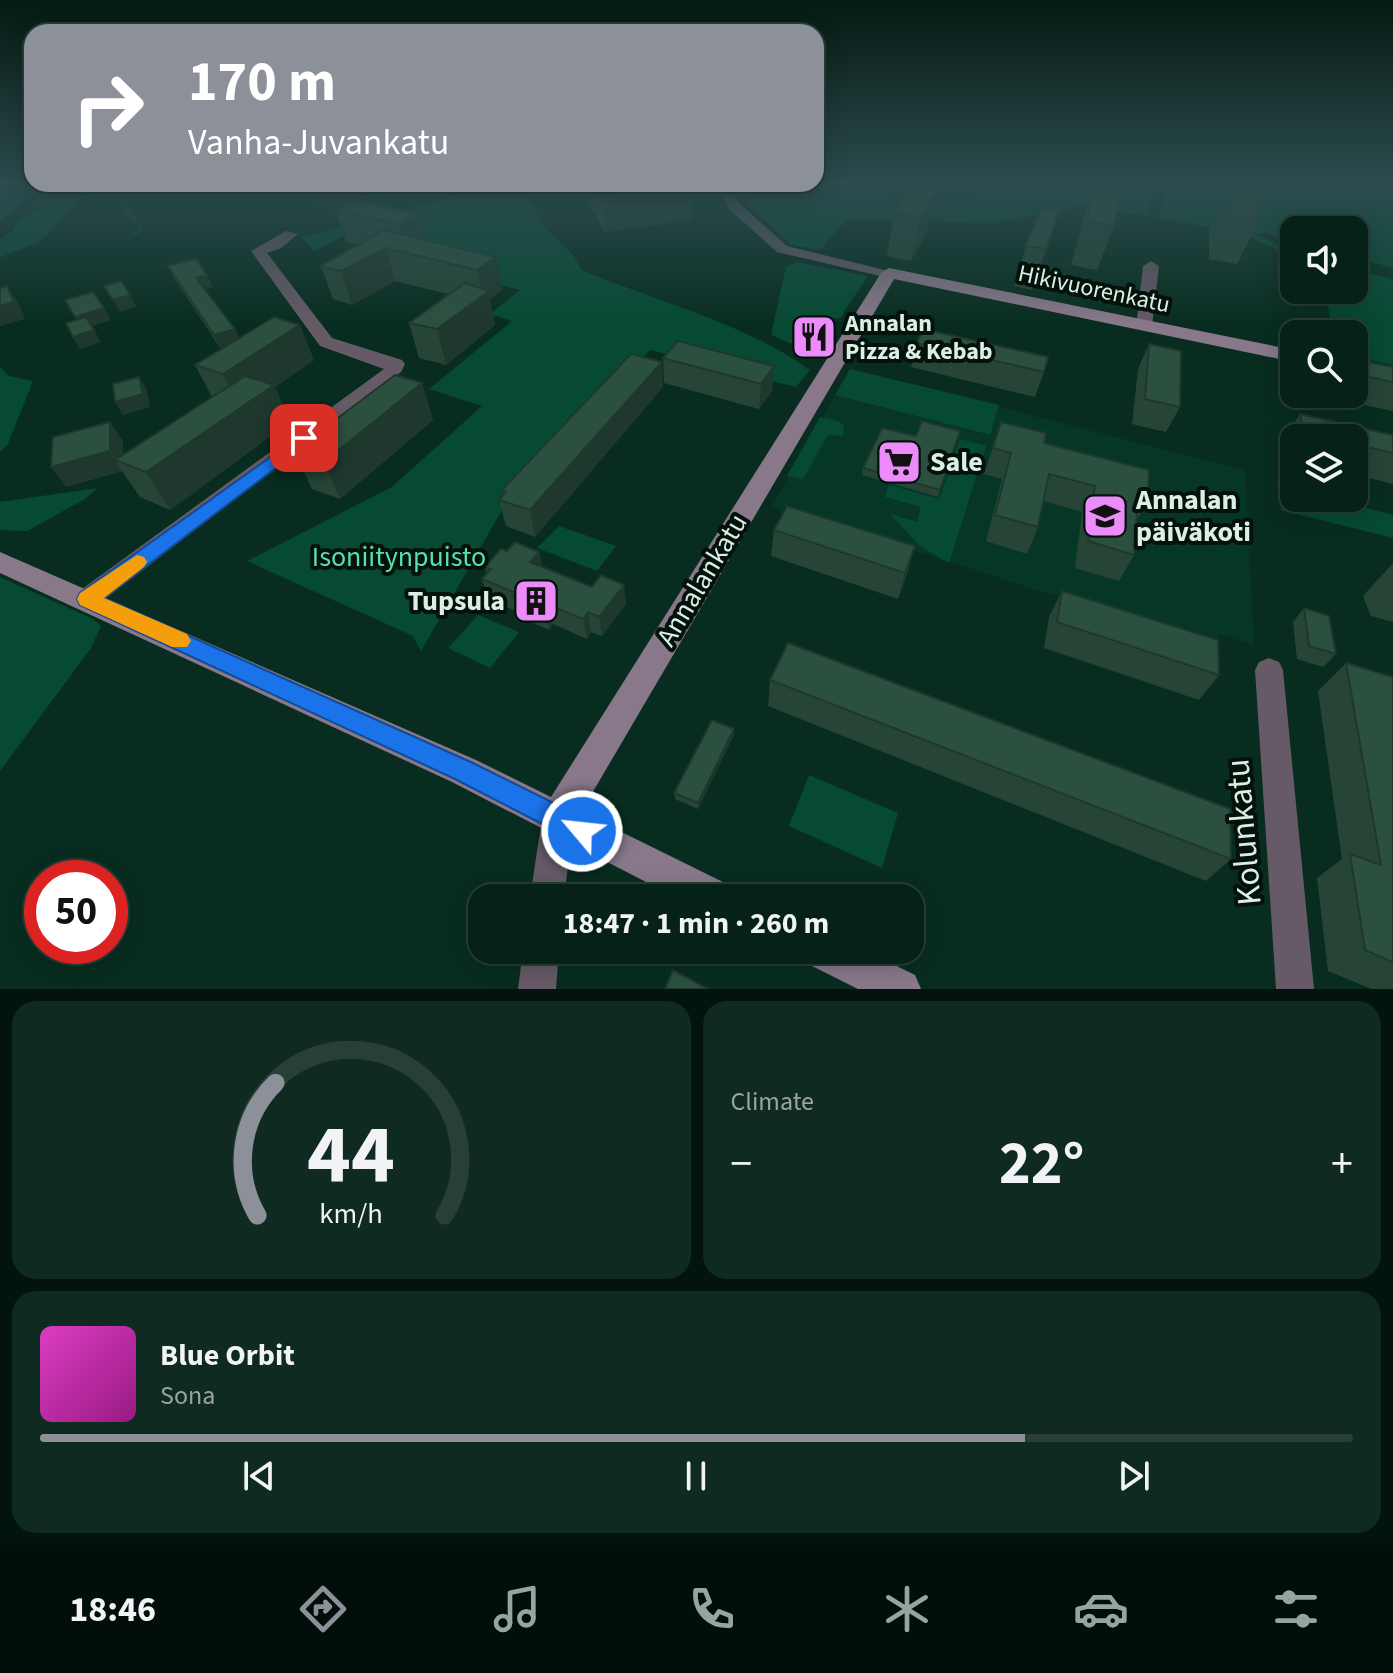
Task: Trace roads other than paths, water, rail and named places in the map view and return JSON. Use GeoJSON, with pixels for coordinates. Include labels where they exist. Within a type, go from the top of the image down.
{"type":"FeatureCollection","features":[{"type":"Feature","properties":{"kind":"street","name":"Hikivuorenkatu"},"geometry":{"type":"LineString","coordinates":[[763,232],[782,249],[1280,353]]}},
{"type":"Feature","properties":{"kind":"street"},"geometry":{"type":"LineString","coordinates":[[87,599],[392,372],[396,364],[326,342],[258,251],[276,245],[291,234]]}},
{"type":"Feature","properties":{"kind":"street"},"geometry":{"type":"LineString","coordinates":[[1144,326],[1151,266]]}},
{"type":"Feature","properties":{"kind":"street","name":"Annalankatu"},"geometry":{"type":"LineString","coordinates":[[549,884],[558,818],[889,273]]}},
{"type":"Feature","properties":{"kind":"street"},"geometry":{"type":"LineString","coordinates":[[0,562],[349,718],[688,884]]}},
{"type":"Feature","properties":{"kind":"street","name":"Kolunkatu"},"geometry":{"type":"LineString","coordinates":[[1269,670],[1295,989]]}},
{"type":"Feature","properties":{"kind":"street"},"geometry":{"type":"LineString","coordinates":[[537,989],[540,964]]}},
{"type":"Feature","properties":{"kind":"street"},"geometry":{"type":"LineString","coordinates":[[850,964],[901,989]]}},
{"type":"Feature","properties":{"kind":"place","name":"Annalan Pizza & Kebab"},"geometry":{"type":"Point","coordinates":[814,337]}},
{"type":"Feature","properties":{"kind":"place","name":"Sale"},"geometry":{"type":"Point","coordinates":[899,462]}},
{"type":"Feature","properties":{"kind":"place","name":"Annalan päiväkoti"},"geometry":{"type":"Point","coordinates":[1105,516]}},
{"type":"Feature","properties":{"kind":"place","name":"Tupsula"},"geometry":{"type":"Point","coordinates":[536,601]}},
{"type":"Feature","properties":{"kind":"park label","name":"Isoniitynpuisto"},"geometry":{"type":"Point","coordinates":[399,557]}}]}
